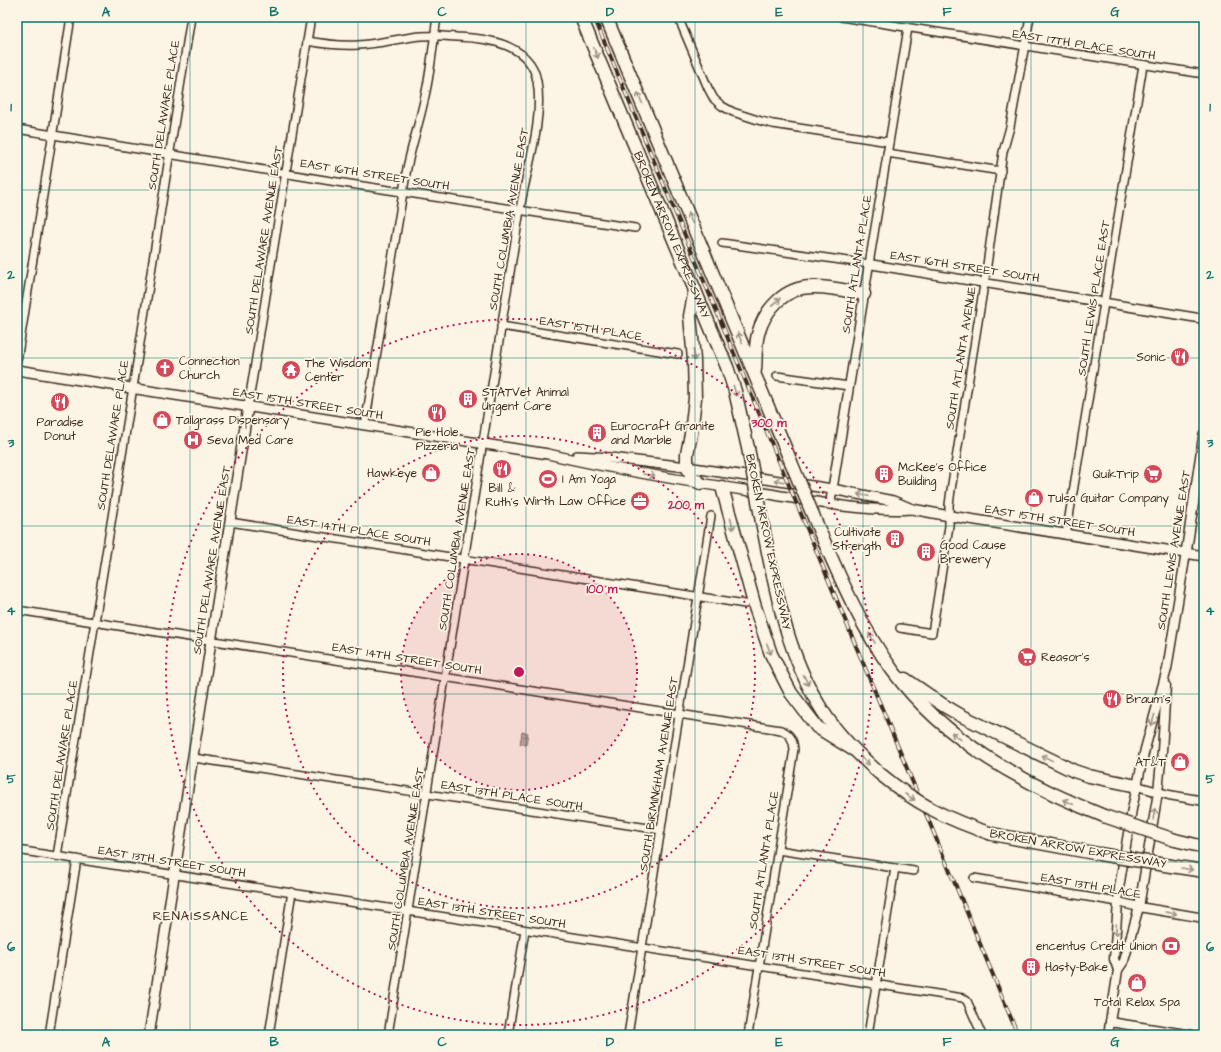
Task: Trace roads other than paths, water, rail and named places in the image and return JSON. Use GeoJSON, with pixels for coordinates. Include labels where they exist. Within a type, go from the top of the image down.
{"type":"FeatureCollection","features":[{"type":"Feature","properties":{"kind":"highway","name":"BROKEN ARROW EXPRESSWAY"},"geometry":{"type":"LineString","coordinates":[[581,17],[695,290],[735,391],[783,619],[798,664],[822,710],[852,749],[899,790],[929,808],[965,825],[992,834],[1099,854],[1204,871]]}},
{"type":"Feature","properties":{"kind":"highway","name":"BROKEN ARROW EXPRESSWAY"},"geometry":{"type":"LineString","coordinates":[[606,17],[820,532],[864,625],[893,671],[927,711],[946,728],[984,756],[1050,793],[1104,816],[1176,840],[1204,846]]}},
{"type":"Feature","properties":{"kind":"highway"},"geometry":{"type":"LineString","coordinates":[[754,374],[760,326],[772,305],[781,297],[790,292],[810,286],[864,294]]}},
{"type":"Feature","properties":{"kind":"highway"},"geometry":{"type":"LineString","coordinates":[[695,290],[690,316],[694,360],[695,398],[692,434],[686,454],[689,473],[700,483]]}},
{"type":"Feature","properties":{"kind":"highway"},"geometry":{"type":"LineString","coordinates":[[722,487],[755,607],[771,654],[791,693],[817,727],[852,749]]}},
{"type":"Feature","properties":{"kind":"highway"},"geometry":{"type":"LineString","coordinates":[[893,671],[949,708],[1074,771],[1089,776],[1137,786]]}},
{"type":"Feature","properties":{"kind":"main road","name":"EAST 15TH STREET SOUTH"},"geometry":{"type":"LineString","coordinates":[[17,370],[548,454],[611,468],[830,504],[890,510],[912,509]]}},
{"type":"Feature","properties":{"kind":"main road","name":"SOUTH DELAWARE AVENUE EAST"},"geometry":{"type":"LineString","coordinates":[[149,1035],[194,758],[248,406]]}},
{"type":"Feature","properties":{"kind":"main road","name":"SOUTH LEWIS AVENUE EAST"},"geometry":{"type":"LineString","coordinates":[[1186,553],[1204,434]]}},
{"type":"Feature","properties":{"kind":"main road","name":"EAST 15TH STREET SOUTH"},"geometry":{"type":"LineString","coordinates":[[548,454],[611,458],[687,467],[832,489],[893,501],[912,509],[949,516],[1204,556]]}},
{"type":"Feature","properties":{"kind":"street"},"geometry":{"type":"LineString","coordinates":[[17,361],[71,17]]}},
{"type":"Feature","properties":{"kind":"street","name":"SOUTH DELAWARE PLACE"},"geometry":{"type":"LineString","coordinates":[[57,856],[191,17]]}},
{"type":"Feature","properties":{"kind":"street","name":"SOUTH DELAWARE AVENUE EAST"},"geometry":{"type":"LineString","coordinates":[[248,406],[287,174],[311,17]]}},
{"type":"Feature","properties":{"kind":"street"},"geometry":{"type":"LineString","coordinates":[[365,425],[403,192],[412,145],[427,89],[437,17]]}},
{"type":"Feature","properties":{"kind":"street"},"geometry":{"type":"LineString","coordinates":[[678,17],[708,88],[714,99],[722,106],[733,112],[773,124],[889,142]]}},
{"type":"Feature","properties":{"kind":"street","name":"EAST 17TH PLACE SOUTH"},"geometry":{"type":"LineString","coordinates":[[841,17],[1204,74]]}},
{"type":"Feature","properties":{"kind":"street","name":"SOUTH ATLANTA AVENUE"},"geometry":{"type":"LineString","coordinates":[[900,628],[932,633],[949,526],[951,490],[985,282],[1003,152],[1010,127],[1030,17]]}},
{"type":"Feature","properties":{"kind":"street","name":"SOUTH ATLANTA PLACE"},"geometry":{"type":"LineString","coordinates":[[830,504],[908,28]]}},
{"type":"Feature","properties":{"kind":"street"},"geometry":{"type":"LineString","coordinates":[[307,41],[327,44],[358,45],[378,44],[419,36],[434,35]]}},
{"type":"Feature","properties":{"kind":"street","name":"SOUTH COLUMBIA AVENUE EAST"},"geometry":{"type":"LineString","coordinates":[[388,1035],[428,794],[501,326],[520,210],[533,148],[538,100],[537,81],[534,70],[528,61],[518,52],[502,44],[478,38],[434,35]]}},
{"type":"Feature","properties":{"kind":"street","name":"SOUTH LEWIS PLACE EAST"},"geometry":{"type":"LineString","coordinates":[[1066,534],[1143,65]]}},
{"type":"Feature","properties":{"kind":"street","name":"EAST 16TH STREET SOUTH"},"geometry":{"type":"LineString","coordinates":[[17,129],[287,174],[636,228]]}},
{"type":"Feature","properties":{"kind":"street"},"geometry":{"type":"LineString","coordinates":[[887,152],[1001,171]]}},
{"type":"Feature","properties":{"kind":"street","name":"EAST 16TH STREET SOUTH"},"geometry":{"type":"LineString","coordinates":[[722,243],[985,282],[1204,318]]}},
{"type":"Feature","properties":{"kind":"street","name":"EAST 15TH PLACE"},"geometry":{"type":"LineString","coordinates":[[501,326],[678,354]]}},
{"type":"Feature","properties":{"kind":"street"},"geometry":{"type":"LineString","coordinates":[[777,376],[849,386]]}},
{"type":"Feature","properties":{"kind":"street","name":"SOUTH BIRMINGHAM AVENUE EAST"},"geometry":{"type":"LineString","coordinates":[[628,1035],[711,516]]}},
{"type":"Feature","properties":{"kind":"street","name":"EAST 14TH PLACE SOUTH"},"geometry":{"type":"LineString","coordinates":[[230,522],[745,604]]}},
{"type":"Feature","properties":{"kind":"street","name":"SOUTH LEWIS AVENUE EAST"},"geometry":{"type":"LineString","coordinates":[[1108,1035],[1118,970],[1124,961],[1139,907],[1158,792],[1167,669],[1186,553]]}},
{"type":"Feature","properties":{"kind":"street","name":"EAST 14TH STREET SOUTH"},"geometry":{"type":"LineString","coordinates":[[17,610],[781,730],[791,737]]}},
{"type":"Feature","properties":{"kind":"street","name":"SOUTH LEWIS AVENUE EAST"},"geometry":{"type":"LineString","coordinates":[[1118,970],[1114,959],[1118,902],[1137,786],[1146,745],[1167,669]]}},
{"type":"Feature","properties":{"kind":"street","name":"SOUTH ATLANTA PLACE"},"geometry":{"type":"LineString","coordinates":[[748,1035],[794,749],[794,742],[791,737]]}},
{"type":"Feature","properties":{"kind":"street","name":"EAST 13TH PLACE SOUTH"},"geometry":{"type":"LineString","coordinates":[[194,758],[661,830]]}},
{"type":"Feature","properties":{"kind":"street"},"geometry":{"type":"LineString","coordinates":[[1137,786],[1158,792],[1204,801]]}},
{"type":"Feature","properties":{"kind":"street","name":"EAST 13TH STREET SOUTH"},"geometry":{"type":"LineString","coordinates":[[17,850],[963,998],[967,1002],[982,1035]]}},
{"type":"Feature","properties":{"kind":"street"},"geometry":{"type":"LineString","coordinates":[[778,850],[914,871]]}},
{"type":"Feature","properties":{"kind":"street"},"geometry":{"type":"LineString","coordinates":[[49,1035],[77,860]]}},
{"type":"Feature","properties":{"kind":"street"},"geometry":{"type":"LineString","coordinates":[[868,1035],[895,868]]}},
{"type":"Feature","properties":{"kind":"street","name":"EAST 13TH PLACE"},"geometry":{"type":"LineString","coordinates":[[974,878],[1204,918]]}},
{"type":"Feature","properties":{"kind":"street"},"geometry":{"type":"LineString","coordinates":[[269,1035],[292,892]]}},
{"type":"Feature","properties":{"kind":"street"},"geometry":{"type":"LineString","coordinates":[[508,1035],[525,930]]}},
{"type":"Feature","properties":{"kind":"street"},"geometry":{"type":"LineString","coordinates":[[1110,1022],[1192,1035]]}},
{"type":"Feature","properties":{"kind":"water"},"geometry":{"type":"Polygon","coordinates":[[[522,732],[528,733],[526,745],[520,744],[522,732]]]}},
{"type":"Feature","properties":{"kind":"railway"},"geometry":{"type":"LineString","coordinates":[[594,17],[1018,1035]]}},
{"type":"Feature","properties":{"kind":"place","name":"Sonic"},"geometry":{"type":"Point","coordinates":[1180,357]}},
{"type":"Feature","properties":{"kind":"place","name":"Connection Church"},"geometry":{"type":"Point","coordinates":[165,368]}},
{"type":"Feature","properties":{"kind":"place","name":"The Wisdom Center"},"geometry":{"type":"Point","coordinates":[291,370]}},
{"type":"Feature","properties":{"kind":"place","name":"STATVet Animal Urgent Care"},"geometry":{"type":"Point","coordinates":[468,399]}},
{"type":"Feature","properties":{"kind":"place","name":"Paradise Donut"},"geometry":{"type":"Point","coordinates":[60,402]}},
{"type":"Feature","properties":{"kind":"place","name":"Pie Hole Pizzeria"},"geometry":{"type":"Point","coordinates":[437,413]}},
{"type":"Feature","properties":{"kind":"place","name":"Tallgrass Dispensary"},"geometry":{"type":"Point","coordinates":[162,420]}},
{"type":"Feature","properties":{"kind":"place","name":"Eurocraft Granite and Marble"},"geometry":{"type":"Point","coordinates":[597,433]}},
{"type":"Feature","properties":{"kind":"place","name":"Seva Med Care"},"geometry":{"type":"Point","coordinates":[193,440]}},
{"type":"Feature","properties":{"kind":"place","name":"Bill & Ruth's"},"geometry":{"type":"Point","coordinates":[502,469]}},
{"type":"Feature","properties":{"kind":"place","name":"Hawkeye"},"geometry":{"type":"Point","coordinates":[431,473]}},
{"type":"Feature","properties":{"kind":"place","name":"McKee's Office Building"},"geometry":{"type":"Point","coordinates":[884,474]}},
{"type":"Feature","properties":{"kind":"place","name":"QuikTrip"},"geometry":{"type":"Point","coordinates":[1153,474]}},
{"type":"Feature","properties":{"kind":"place","name":"I Am Yoga"},"geometry":{"type":"Point","coordinates":[548,479]}},
{"type":"Feature","properties":{"kind":"place","name":"Tulsa Guitar Company"},"geometry":{"type":"Point","coordinates":[1034,498]}},
{"type":"Feature","properties":{"kind":"place","name":"Wirth Law Office"},"geometry":{"type":"Point","coordinates":[640,501]}},
{"type":"Feature","properties":{"kind":"place","name":"Cultivate Strength"},"geometry":{"type":"Point","coordinates":[895,539]}},
{"type":"Feature","properties":{"kind":"place","name":"Good Cause Brewery"},"geometry":{"type":"Point","coordinates":[926,552]}},
{"type":"Feature","properties":{"kind":"place","name":"Reasor's"},"geometry":{"type":"Point","coordinates":[1027,657]}},
{"type":"Feature","properties":{"kind":"place","name":"Braum's"},"geometry":{"type":"Point","coordinates":[1112,699]}},
{"type":"Feature","properties":{"kind":"place","name":"AT&T"},"geometry":{"type":"Point","coordinates":[1180,762]}},
{"type":"Feature","properties":{"kind":"place","name":"encentus Credit Union"},"geometry":{"type":"Point","coordinates":[1171,946]}},
{"type":"Feature","properties":{"kind":"place","name":"Hasty-Bake"},"geometry":{"type":"Point","coordinates":[1031,967]}},
{"type":"Feature","properties":{"kind":"place","name":"Total Relax Spa"},"geometry":{"type":"Point","coordinates":[1137,983]}},
{"type":"Feature","properties":{"kind":"district","name":"RENAISSANCE"},"geometry":{"type":"Point","coordinates":[201,916]}}]}
